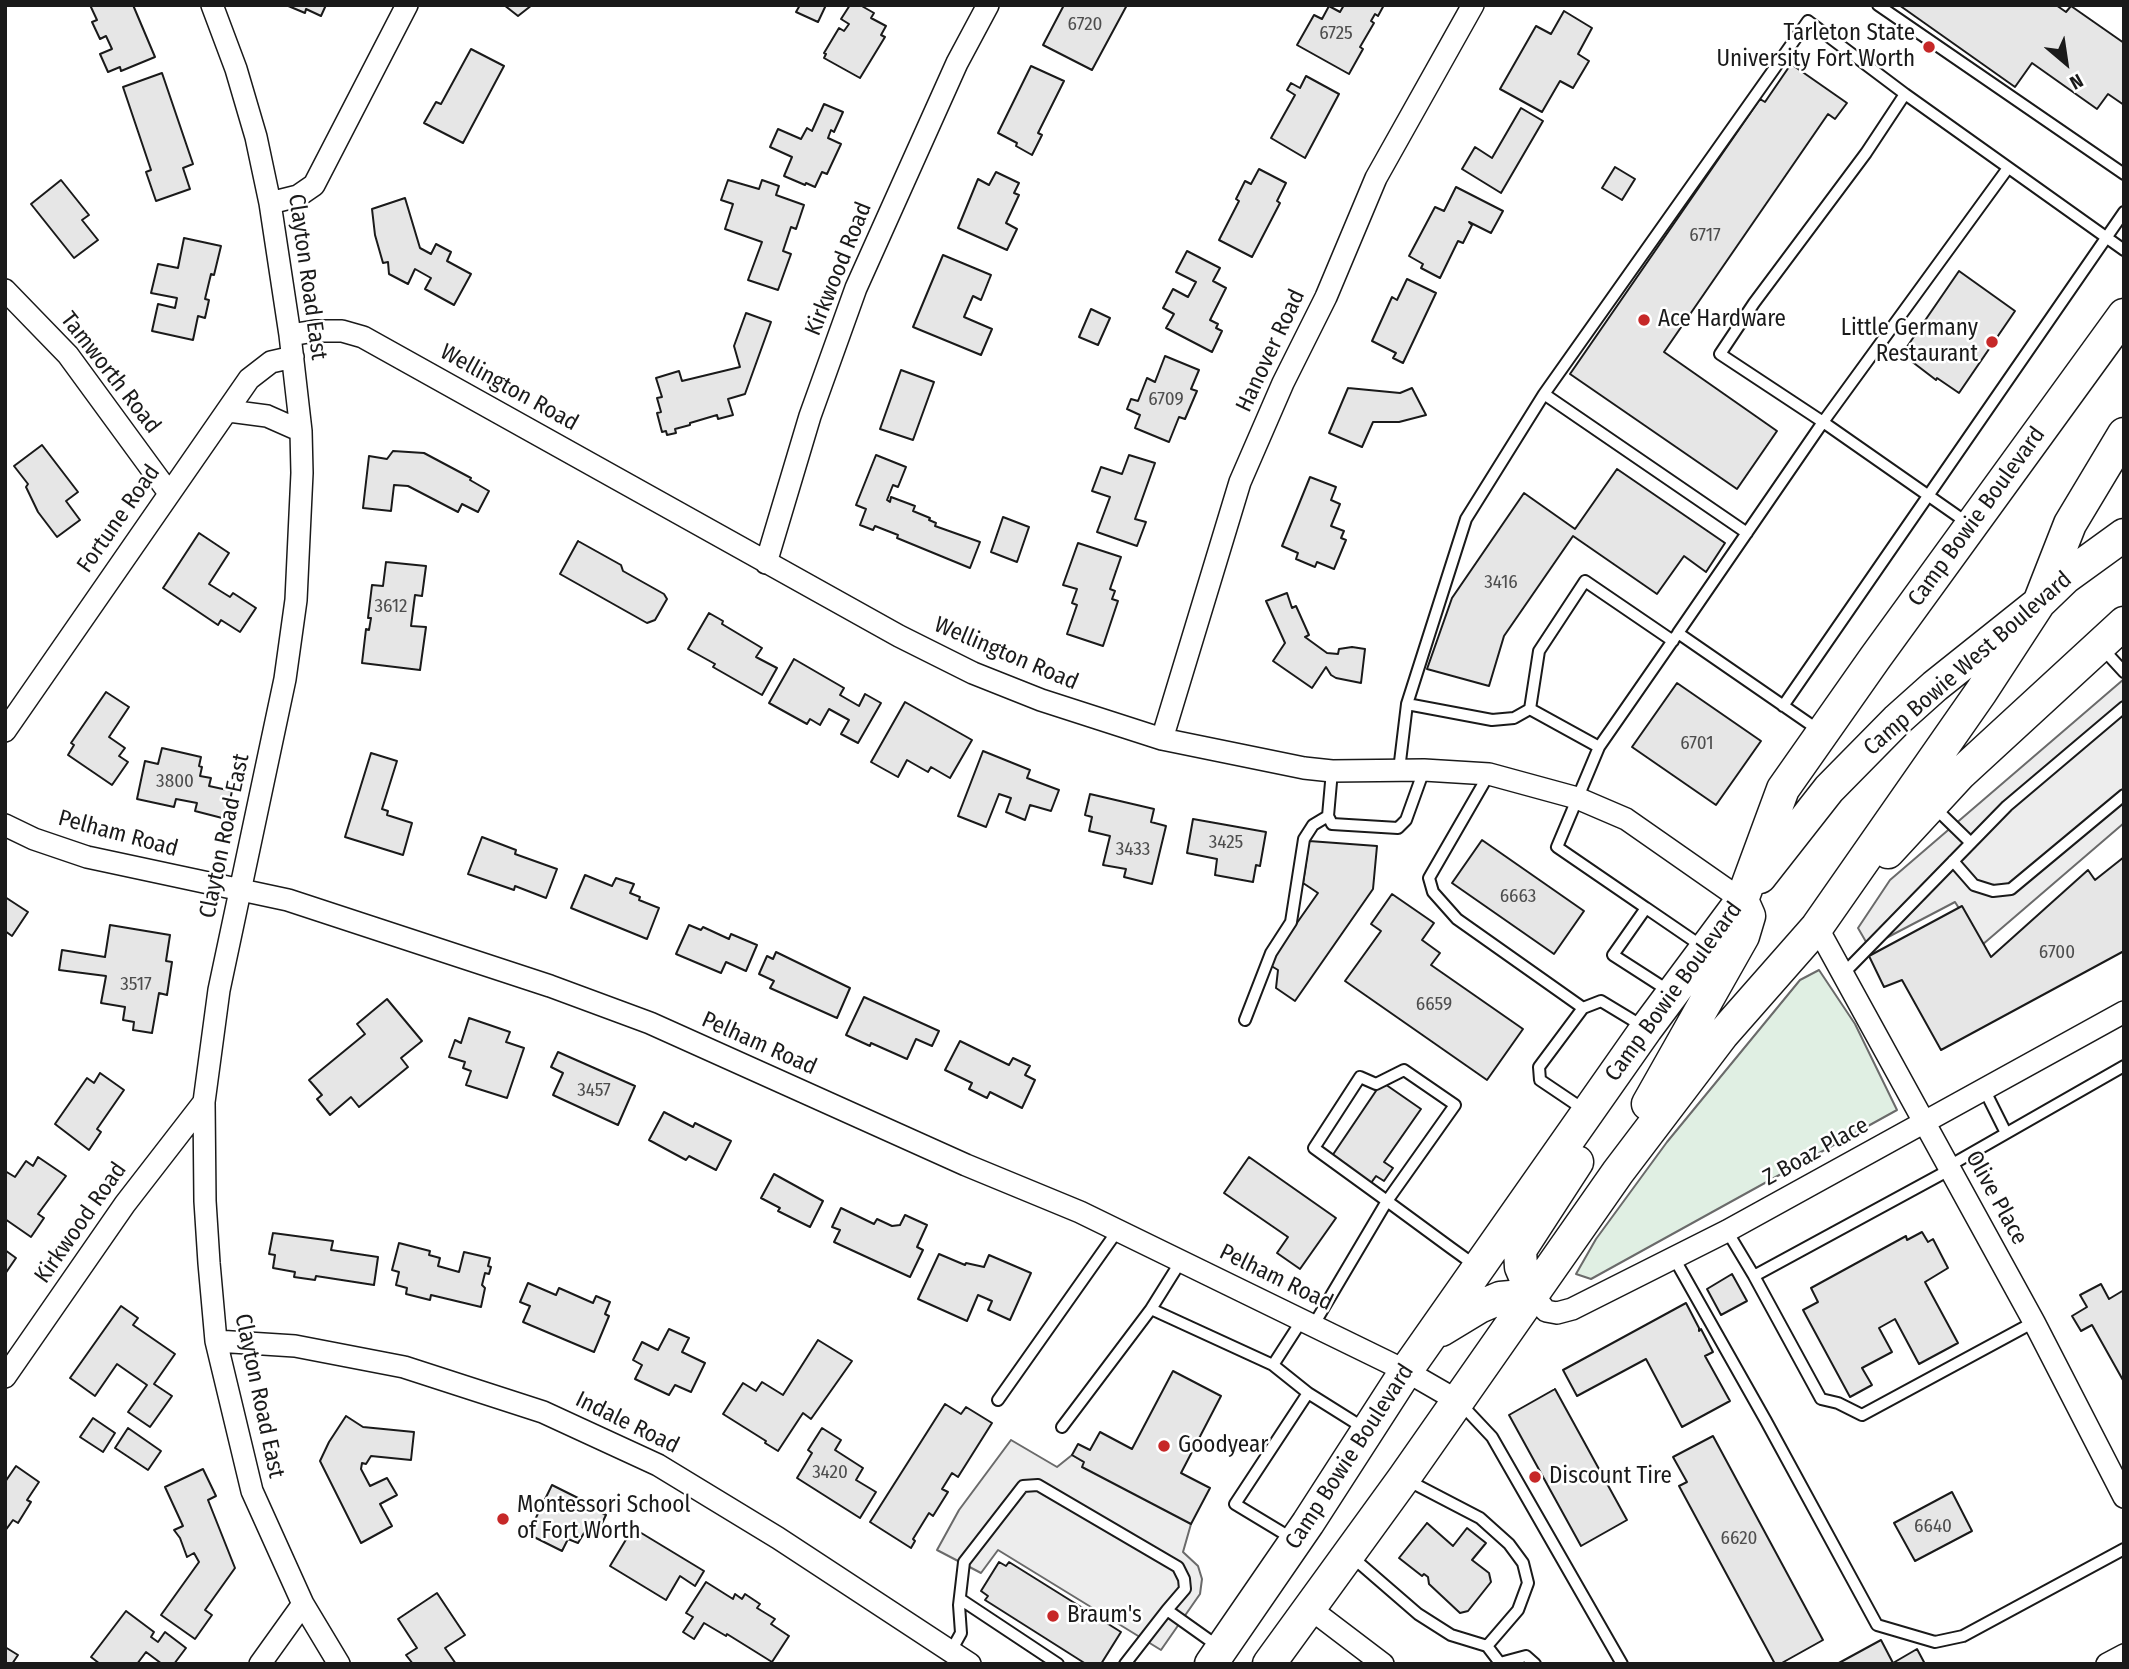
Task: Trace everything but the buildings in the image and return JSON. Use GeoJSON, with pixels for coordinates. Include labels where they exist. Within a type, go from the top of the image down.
{"type":"FeatureCollection","features":[{"type":"Feature","properties":{"kind":"main road","name":"Camp Bowie Boulevard"},"geometry":{"type":"LineString","coordinates":[[1216,1656],[1296,1541],[1430,1336],[1646,1029],[1742,900],[1783,789],[2124,315]]}},
{"type":"Feature","properties":{"kind":"main road"},"geometry":{"type":"LineString","coordinates":[[1818,927],[1981,692],[2039,603],[2070,524],[2124,434]]}},
{"type":"Feature","properties":{"kind":"main road","name":"Camp Bowie West Boulevard"},"geometry":{"type":"LineString","coordinates":[[1742,900],[1829,789],[1862,755],[1935,686],[2039,603],[2066,577],[2124,535]]}},
{"type":"Feature","properties":{"kind":"main road"},"geometry":{"type":"LineString","coordinates":[[1269,1664],[1404,1478],[1618,1172],[1721,1035],[1960,774],[2124,623]]}},
{"type":"Feature","properties":{"kind":"main road"},"geometry":{"type":"LineString","coordinates":[[1618,1172],[1632,1132],[1743,936],[1749,916],[1742,900]]}},
{"type":"Feature","properties":{"kind":"main road"},"geometry":{"type":"LineString","coordinates":[[1533,1295],[1521,1268],[1520,1250],[1592,1139],[1609,1105],[1609,1082]]}},
{"type":"Feature","properties":{"kind":"main road"},"geometry":{"type":"LineString","coordinates":[[1430,1336],[1479,1307],[1500,1298],[1533,1295]]}},
{"type":"Feature","properties":{"kind":"main road"},"geometry":{"type":"LineString","coordinates":[[1267,1580],[1308,1607]]}},
{"type":"Feature","properties":{"kind":"street","name":"Clayton Road East"},"geometry":{"type":"LineString","coordinates":[[212,5],[236,69],[256,137],[271,203],[301,432],[300,543],[296,600],[285,679],[219,990],[204,1102],[205,1201],[216,1340],[252,1491],[303,1604],[339,1664]]}},
{"type":"Feature","properties":{"kind":"street"},"geometry":{"type":"LineString","coordinates":[[271,203],[298,196],[314,185],[407,5]]}},
{"type":"Feature","properties":{"kind":"street","name":"Kirkwood Road"},"geometry":{"type":"LineString","coordinates":[[766,563],[810,416],[856,288],[957,63],[988,5]]}},
{"type":"Feature","properties":{"kind":"street","name":"Hanover Road"},"geometry":{"type":"LineString","coordinates":[[1162,739],[1240,482],[1283,383],[1326,297],[1376,178],[1473,5]]}},
{"type":"Feature","properties":{"kind":"street","name":"Tamworth Road"},"geometry":{"type":"LineString","coordinates":[[5,290],[68,355],[169,494]]}},
{"type":"Feature","properties":{"kind":"street","name":"Wellington Road"},"geometry":{"type":"LineString","coordinates":[[290,335],[342,331],[363,337],[766,563],[973,673],[1053,704],[1162,739],[1332,771],[1424,770],[1489,774],[1577,797],[1626,819],[1742,900]]}},
{"type":"Feature","properties":{"kind":"street","name":"Fortune Road"},"geometry":{"type":"LineString","coordinates":[[5,731],[249,379],[271,362],[293,357]]}},
{"type":"Feature","properties":{"kind":"street"},"geometry":{"type":"LineString","coordinates":[[229,411],[267,416],[301,432]]}},
{"type":"Feature","properties":{"kind":"street","name":"Pelham Road"},"geometry":{"type":"LineString","coordinates":[[5,825],[34,839],[86,857],[301,904],[550,986],[650,1023],[953,1160],[1080,1212],[1406,1371],[1458,1401]]}},
{"type":"Feature","properties":{"kind":"street","name":"Olive Place"},"geometry":{"type":"LineString","coordinates":[[1818,927],[2034,1322],[2124,1497]]}},
{"type":"Feature","properties":{"kind":"street","name":"Z Boaz Place"},"geometry":{"type":"LineString","coordinates":[[1533,1295],[1546,1311],[1557,1313],[1572,1309],[1727,1231],[2124,1012]]}},
{"type":"Feature","properties":{"kind":"street","name":"Kirkwood Road"},"geometry":{"type":"LineString","coordinates":[[5,1377],[125,1205],[204,1102]]}},
{"type":"Feature","properties":{"kind":"street","name":"Indale Road"},"geometry":{"type":"LineString","coordinates":[[216,1340],[295,1346],[404,1367],[543,1412],[658,1465],[778,1538],[970,1664]]}},
{"type":"Feature","properties":{"kind":"street"},"geometry":{"type":"LineString","coordinates":[[260,1664],[303,1604]]}},
{"type":"Feature","properties":{"kind":"street"},"geometry":{"type":"LineString","coordinates":[[1308,1607],[1383,1664]]}},
{"type":"Feature","properties":{"kind":"street"},"geometry":{"type":"LineString","coordinates":[[2107,1664],[2124,1655]]}},
{"type":"Feature","properties":{"kind":"lane"},"geometry":{"type":"LineString","coordinates":[[1878,5],[2124,174]]}},
{"type":"Feature","properties":{"kind":"lane"},"geometry":{"type":"LineString","coordinates":[[1399,770],[1406,704],[1466,519],[1544,394],[1808,21],[1905,94],[2124,250]]}},
{"type":"Feature","properties":{"kind":"lane"},"geometry":{"type":"LineString","coordinates":[[1905,94],[1866,153],[1754,303],[1720,354],[1824,422],[1971,526]]}},
{"type":"Feature","properties":{"kind":"lane"},"geometry":{"type":"LineString","coordinates":[[1706,948],[1557,847],[1600,747],[1824,422],[2008,168]]}},
{"type":"Feature","properties":{"kind":"lane"},"geometry":{"type":"LineString","coordinates":[[1783,706],[2124,212]]}},
{"type":"Feature","properties":{"kind":"lane"},"geometry":{"type":"LineString","coordinates":[[1544,394],[1747,533]]}},
{"type":"Feature","properties":{"kind":"lane"},"geometry":{"type":"LineString","coordinates":[[1530,709],[1539,651],[1585,581],[1823,733]]}},
{"type":"Feature","properties":{"kind":"lane"},"geometry":{"type":"LineString","coordinates":[[2100,645],[2124,672]]}},
{"type":"Feature","properties":{"kind":"lane"},"geometry":{"type":"LineString","coordinates":[[1406,704],[1492,720],[1514,718],[1530,709]]}},
{"type":"Feature","properties":{"kind":"lane"},"geometry":{"type":"LineString","coordinates":[[1843,974],[2007,806],[2124,707]]}},
{"type":"Feature","properties":{"kind":"lane"},"geometry":{"type":"LineString","coordinates":[[1530,709],[1600,747]]}},
{"type":"Feature","properties":{"kind":"lane"},"geometry":{"type":"LineString","coordinates":[[1332,771],[1328,816],[1332,824],[1398,828],[1406,820],[1424,770]]}},
{"type":"Feature","properties":{"kind":"lane"},"geometry":{"type":"LineString","coordinates":[[1489,774],[1430,878],[1433,892],[1457,919],[1583,1008]]}},
{"type":"Feature","properties":{"kind":"lane"},"geometry":{"type":"LineString","coordinates":[[1953,861],[1974,885],[1993,891],[2011,890],[2124,795]]}},
{"type":"Feature","properties":{"kind":"lane"},"geometry":{"type":"LineString","coordinates":[[1932,805],[1971,843]]}},
{"type":"Feature","properties":{"kind":"lane"},"geometry":{"type":"LineString","coordinates":[[1245,1020],[1271,953],[1292,922],[1304,838],[1313,825],[1328,816]]}},
{"type":"Feature","properties":{"kind":"lane"},"geometry":{"type":"LineString","coordinates":[[1646,908],[1613,954],[1672,993]]}},
{"type":"Feature","properties":{"kind":"lane"},"geometry":{"type":"LineString","coordinates":[[1587,1112],[1541,1080],[1539,1067],[1583,1008],[1601,1001],[1646,1029]]}},
{"type":"Feature","properties":{"kind":"lane"},"geometry":{"type":"LineString","coordinates":[[1754,1276],[2124,1066]]}},
{"type":"Feature","properties":{"kind":"lane"},"geometry":{"type":"LineString","coordinates":[[1273,1366],[1308,1323],[1387,1201],[1455,1105],[1404,1070],[1376,1084],[1360,1077],[1314,1148],[1387,1201],[1479,1267]]}},
{"type":"Feature","properties":{"kind":"lane"},"geometry":{"type":"LineString","coordinates":[[1984,1089],[2006,1133]]}},
{"type":"Feature","properties":{"kind":"lane"},"geometry":{"type":"LineString","coordinates":[[998,1400],[1118,1230]]}},
{"type":"Feature","properties":{"kind":"lane"},"geometry":{"type":"LineString","coordinates":[[1727,1231],[1821,1399],[1838,1403],[1862,1415],[2034,1322]]}},
{"type":"Feature","properties":{"kind":"lane"},"geometry":{"type":"LineString","coordinates":[[1674,1258],[1877,1625],[1935,1642],[1963,1636],[2124,1549]]}},
{"type":"Feature","properties":{"kind":"lane"},"geometry":{"type":"LineString","coordinates":[[1062,1427],[1151,1309],[1181,1261]]}},
{"type":"Feature","properties":{"kind":"lane"},"geometry":{"type":"LineString","coordinates":[[1151,1309],[1273,1366],[1308,1393],[1368,1430]]}},
{"type":"Feature","properties":{"kind":"lane"},"geometry":{"type":"LineString","coordinates":[[1296,1541],[1235,1504],[1308,1393]]}},
{"type":"Feature","properties":{"kind":"lane"},"geometry":{"type":"LineString","coordinates":[[1458,1401],[1492,1437],[1622,1664]]}},
{"type":"Feature","properties":{"kind":"lane"},"geometry":{"type":"LineString","coordinates":[[1404,1478],[1480,1518],[1509,1544],[1523,1563],[1528,1583],[1518,1610],[1487,1646]]}},
{"type":"Feature","properties":{"kind":"lane"},"geometry":{"type":"LineString","coordinates":[[951,1651],[961,1633],[960,1599],[964,1562],[1023,1486],[1038,1485],[1178,1567],[1184,1579],[1185,1589],[1125,1664]]}},
{"type":"Feature","properties":{"kind":"lane"},"geometry":{"type":"LineString","coordinates":[[1348,1553],[1418,1614],[1451,1635],[1487,1646],[1500,1662],[1526,1656],[1535,1664]]}},
{"type":"Feature","properties":{"kind":"lane"},"geometry":{"type":"LineString","coordinates":[[960,1599],[1058,1664]]}},
{"type":"Feature","properties":{"kind":"lane"},"geometry":{"type":"LineString","coordinates":[[1167,1610],[1216,1656]]}},
{"type":"Feature","properties":{"kind":"green space"},"geometry":{"type":"Polygon","coordinates":[[[1819,970],[1855,1024],[1897,1110],[1591,1279],[1576,1274],[1596,1239],[1667,1142],[1800,980],[1819,970]]]}},
{"type":"Feature","properties":{"kind":"shaded area"},"geometry":{"type":"Polygon","coordinates":[[[2124,679],[2124,823],[1982,945],[1955,902],[1869,947],[1858,928],[1890,880],[2124,679]]]}},
{"type":"Feature","properties":{"kind":"shaded area"},"geometry":{"type":"Polygon","coordinates":[[[1011,1440],[1057,1467],[1072,1455],[1191,1524],[1183,1552],[1198,1566],[1202,1579],[1200,1594],[1161,1650],[998,1550],[981,1573],[937,1550],[959,1510],[1011,1440]]]}},
{"type":"Feature","properties":{"kind":"place","name":"Tarleton State University Fort Worth"},"geometry":{"type":"Point","coordinates":[1929,47]}},
{"type":"Feature","properties":{"kind":"place","name":"Ace Hardware"},"geometry":{"type":"Point","coordinates":[1644,320]}},
{"type":"Feature","properties":{"kind":"place","name":"Little Germany Restaurant"},"geometry":{"type":"Point","coordinates":[1992,342]}},
{"type":"Feature","properties":{"kind":"place","name":"Goodyear"},"geometry":{"type":"Point","coordinates":[1164,1446]}},
{"type":"Feature","properties":{"kind":"place","name":"Discount Tire"},"geometry":{"type":"Point","coordinates":[1535,1477]}},
{"type":"Feature","properties":{"kind":"place","name":"Montessori School of Fort Worth"},"geometry":{"type":"Point","coordinates":[503,1519]}},
{"type":"Feature","properties":{"kind":"place","name":"Braum's"},"geometry":{"type":"Point","coordinates":[1053,1616]}}]}
